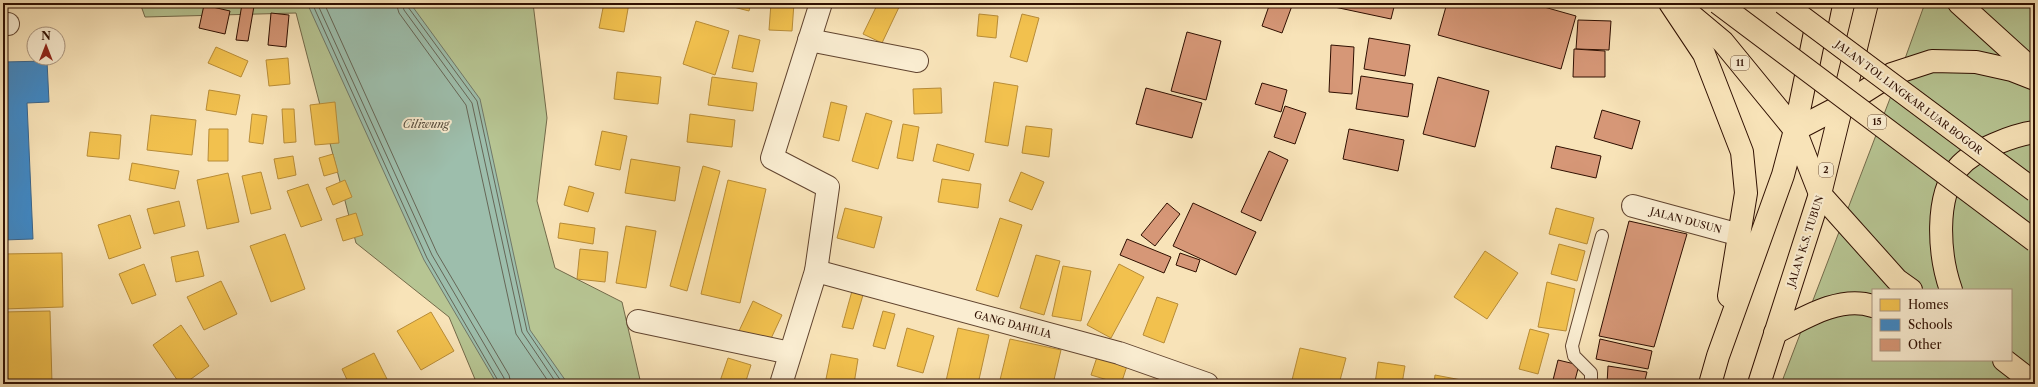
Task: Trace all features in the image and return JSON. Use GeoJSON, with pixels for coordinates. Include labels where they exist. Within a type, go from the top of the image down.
{"type":"FeatureCollection","features":[{"type":"Feature","properties":{"kind":"highway"},"geometry":{"type":"LineString","coordinates":[[1670,3],[1704,54],[1742,152],[1746,193],[1718,356]]}},
{"type":"Feature","properties":{"kind":"highway","name":"11"},"geometry":{"type":"LineString","coordinates":[[1676,3],[1723,42],[1796,130],[1820,194]]}},
{"type":"Feature","properties":{"kind":"highway","name":"15"},"geometry":{"type":"LineString","coordinates":[[1718,3],[2035,241]]}},
{"type":"Feature","properties":{"kind":"highway","name":"JALAN TOL LINGKAR LUAR BOGOR"},"geometry":{"type":"LineString","coordinates":[[1783,3],[2035,191]]}},
{"type":"Feature","properties":{"kind":"highway"},"geometry":{"type":"LineString","coordinates":[[1710,384],[1718,356],[1776,200],[1796,130],[1821,3]]}},
{"type":"Feature","properties":{"kind":"highway","name":"JALAN K.S. TUBUN"},"geometry":{"type":"LineString","coordinates":[[1759,384],[1820,194],[1867,3]]}},
{"type":"Feature","properties":{"kind":"highway"},"geometry":{"type":"LineString","coordinates":[[1959,3],[2035,72]]}},
{"type":"Feature","properties":{"kind":"highway"},"geometry":{"type":"LineString","coordinates":[[1796,130],[1843,105],[1892,74],[1932,61],[1976,62],[2012,70],[2035,79]]}},
{"type":"Feature","properties":{"kind":"highway"},"geometry":{"type":"LineString","coordinates":[[1951,289],[1942,248],[1941,219],[1947,188],[1959,166],[1986,147],[2020,134],[2035,132]]}},
{"type":"Feature","properties":{"kind":"highway"},"geometry":{"type":"LineString","coordinates":[[1820,194],[1897,280],[1910,289]]}},
{"type":"Feature","properties":{"kind":"highway"},"geometry":{"type":"LineString","coordinates":[[1775,333],[1806,317],[1834,306],[1849,304],[1872,306]]}},
{"type":"Feature","properties":{"kind":"highway"},"geometry":{"type":"LineString","coordinates":[[2005,361],[2035,384]]}},
{"type":"Feature","properties":{"kind":"street"},"geometry":{"type":"LineString","coordinates":[[781,384],[816,271],[828,188],[772,158],[821,3]]}},
{"type":"Feature","properties":{"kind":"street"},"geometry":{"type":"LineString","coordinates":[[809,40],[917,61]]}},
{"type":"Feature","properties":{"kind":"street","name":"JALAN DUSUN"},"geometry":{"type":"LineString","coordinates":[[1632,206],[1740,235]]}},
{"type":"Feature","properties":{"kind":"street","name":"GANG DAHILIA"},"geometry":{"type":"LineString","coordinates":[[816,271],[1119,353],[1207,384]]}},
{"type":"Feature","properties":{"kind":"street"},"geometry":{"type":"LineString","coordinates":[[638,321],[790,353]]}},
{"type":"Feature","properties":{"kind":"lane"},"geometry":{"type":"LineString","coordinates":[[1591,384],[1591,373],[1574,356],[1572,346],[1602,236]]}},
{"type":"Feature","properties":{"kind":"green space"},"geometry":{"type":"Polygon","coordinates":[[[140,3],[533,3],[547,118],[537,201],[555,268],[622,302],[641,384],[477,384],[449,317],[356,243],[296,13],[145,17],[140,3]]]}},
{"type":"Feature","properties":{"kind":"green space"},"geometry":{"type":"Polygon","coordinates":[[[1925,3],[2035,3],[2035,384],[1781,384],[1925,3]]]}},
{"type":"Feature","properties":{"kind":"water","name":"Ciliwung"},"geometry":{"type":"Polygon","coordinates":[[[307,3],[410,3],[480,99],[530,330],[568,384],[497,384],[424,260],[307,3]]]}},
{"type":"Feature","properties":{"kind":"building: Homes"},"geometry":{"type":"Polygon","coordinates":[[[604,3],[629,3],[624,32],[599,28],[604,3]]]}},
{"type":"Feature","properties":{"kind":"building: Homes"},"geometry":{"type":"Polygon","coordinates":[[[718,3],[751,3],[749,11],[718,3]]]}},
{"type":"Feature","properties":{"kind":"building: Homes"},"geometry":{"type":"Polygon","coordinates":[[[771,3],[794,3],[792,31],[769,30],[771,3]]]}},
{"type":"Feature","properties":{"kind":"building: Homes"},"geometry":{"type":"Polygon","coordinates":[[[878,3],[901,3],[882,43],[863,34],[878,3]]]}},
{"type":"Feature","properties":{"kind":"building: Homes"},"geometry":{"type":"Polygon","coordinates":[[[979,14],[998,16],[996,38],[977,36],[979,14]]]}},
{"type":"Feature","properties":{"kind":"building: Homes"},"geometry":{"type":"Polygon","coordinates":[[[1022,14],[1039,18],[1027,62],[1010,57],[1022,14]]]}},
{"type":"Feature","properties":{"kind":"building: Homes"},"geometry":{"type":"Polygon","coordinates":[[[696,21],[729,31],[715,75],[683,64],[696,21]]]}},
{"type":"Feature","properties":{"kind":"building: Homes"},"geometry":{"type":"Polygon","coordinates":[[[739,35],[760,40],[753,72],[732,68],[739,35]]]}},
{"type":"Feature","properties":{"kind":"building: Homes"},"geometry":{"type":"Polygon","coordinates":[[[216,47],[248,61],[241,77],[208,63],[216,47]]]}},
{"type":"Feature","properties":{"kind":"building: Homes"},"geometry":{"type":"Polygon","coordinates":[[[288,58],[290,84],[269,86],[266,60],[288,58]]]}},
{"type":"Feature","properties":{"kind":"building: Homes"},"geometry":{"type":"Polygon","coordinates":[[[617,72],[661,77],[658,104],[614,99],[617,72]]]}},
{"type":"Feature","properties":{"kind":"building: Homes"},"geometry":{"type":"Polygon","coordinates":[[[712,77],[757,83],[753,111],[708,105],[712,77]]]}},
{"type":"Feature","properties":{"kind":"building: Homes"},"geometry":{"type":"Polygon","coordinates":[[[994,82],[1018,86],[1008,146],[985,142],[994,82]]]}},
{"type":"Feature","properties":{"kind":"building: Homes"},"geometry":{"type":"Polygon","coordinates":[[[941,88],[942,113],[914,114],[913,89],[941,88]]]}},
{"type":"Feature","properties":{"kind":"building: Homes"},"geometry":{"type":"Polygon","coordinates":[[[209,90],[240,95],[236,115],[206,110],[209,90]]]}},
{"type":"Feature","properties":{"kind":"building: Homes"},"geometry":{"type":"Polygon","coordinates":[[[335,102],[339,143],[315,145],[310,105],[335,102]]]}},
{"type":"Feature","properties":{"kind":"building: Homes"},"geometry":{"type":"Polygon","coordinates":[[[831,102],[847,106],[839,141],[823,137],[831,102]]]}},
{"type":"Feature","properties":{"kind":"building: Homes"},"geometry":{"type":"Polygon","coordinates":[[[282,109],[294,109],[296,142],[284,143],[282,109]]]}},
{"type":"Feature","properties":{"kind":"building: Homes"},"geometry":{"type":"Polygon","coordinates":[[[866,113],[892,121],[878,169],[852,161],[866,113]]]}},
{"type":"Feature","properties":{"kind":"building: Homes"},"geometry":{"type":"Polygon","coordinates":[[[252,114],[267,116],[263,144],[249,142],[252,114]]]}},
{"type":"Feature","properties":{"kind":"building: Homes"},"geometry":{"type":"Polygon","coordinates":[[[690,114],[735,120],[732,147],[687,142],[690,114]]]}},
{"type":"Feature","properties":{"kind":"building: Homes"},"geometry":{"type":"Polygon","coordinates":[[[151,115],[196,120],[192,155],[147,150],[151,115]]]}},
{"type":"Feature","properties":{"kind":"building: Homes"},"geometry":{"type":"Polygon","coordinates":[[[903,124],[919,127],[913,161],[897,158],[903,124]]]}},
{"type":"Feature","properties":{"kind":"building: Homes"},"geometry":{"type":"Polygon","coordinates":[[[1026,126],[1052,129],[1049,157],[1022,153],[1026,126]]]}},
{"type":"Feature","properties":{"kind":"building: Homes"},"geometry":{"type":"Polygon","coordinates":[[[209,129],[228,129],[228,161],[208,161],[209,129]]]}},
{"type":"Feature","properties":{"kind":"building: Homes"},"geometry":{"type":"Polygon","coordinates":[[[602,131],[627,136],[620,170],[595,165],[602,131]]]}},
{"type":"Feature","properties":{"kind":"building: Homes"},"geometry":{"type":"Polygon","coordinates":[[[90,132],[121,135],[119,159],[87,156],[90,132]]]}},
{"type":"Feature","properties":{"kind":"building: Homes"},"geometry":{"type":"Polygon","coordinates":[[[937,144],[974,154],[969,171],[933,161],[937,144]]]}},
{"type":"Feature","properties":{"kind":"building: Homes"},"geometry":{"type":"Polygon","coordinates":[[[333,154],[338,172],[324,176],[319,158],[333,154]]]}},
{"type":"Feature","properties":{"kind":"building: Homes"},"geometry":{"type":"Polygon","coordinates":[[[293,156],[296,175],[278,179],[274,159],[293,156]]]}},
{"type":"Feature","properties":{"kind":"building: Homes"},"geometry":{"type":"Polygon","coordinates":[[[631,159],[680,167],[675,201],[625,193],[631,159]]]}},
{"type":"Feature","properties":{"kind":"building: Homes"},"geometry":{"type":"Polygon","coordinates":[[[132,163],[179,171],[175,189],[129,180],[132,163]]]}},
{"type":"Feature","properties":{"kind":"building: Homes"},"geometry":{"type":"Polygon","coordinates":[[[703,166],[720,171],[687,291],[670,286],[703,166]]]}},
{"type":"Feature","properties":{"kind":"building: Homes"},"geometry":{"type":"Polygon","coordinates":[[[261,172],[271,209],[251,214],[242,176],[261,172]]]}},
{"type":"Feature","properties":{"kind":"building: Homes"},"geometry":{"type":"Polygon","coordinates":[[[1021,172],[1044,182],[1032,210],[1009,201],[1021,172]]]}},
{"type":"Feature","properties":{"kind":"building: Homes"},"geometry":{"type":"Polygon","coordinates":[[[228,173],[239,222],[207,229],[197,180],[228,173]]]}},
{"type":"Feature","properties":{"kind":"building: Homes"},"geometry":{"type":"Polygon","coordinates":[[[942,179],[981,184],[978,208],[938,202],[942,179]]]}},
{"type":"Feature","properties":{"kind":"building: Homes"},"geometry":{"type":"Polygon","coordinates":[[[345,180],[352,197],[333,205],[326,188],[345,180]]]}},
{"type":"Feature","properties":{"kind":"building: Homes"},"geometry":{"type":"Polygon","coordinates":[[[728,180],[766,189],[740,303],[701,294],[728,180]]]}},
{"type":"Feature","properties":{"kind":"building: Homes"},"geometry":{"type":"Polygon","coordinates":[[[308,184],[322,220],[301,227],[287,191],[308,184]]]}},
{"type":"Feature","properties":{"kind":"building: Homes"},"geometry":{"type":"Polygon","coordinates":[[[569,186],[594,193],[588,212],[564,205],[569,186]]]}},
{"type":"Feature","properties":{"kind":"building: Homes"},"geometry":{"type":"Polygon","coordinates":[[[179,201],[185,226],[154,234],[147,209],[179,201]]]}},
{"type":"Feature","properties":{"kind":"building: Homes"},"geometry":{"type":"Polygon","coordinates":[[[845,208],[882,217],[874,248],[837,238],[845,208]]]}},
{"type":"Feature","properties":{"kind":"building: Homes"},"geometry":{"type":"Polygon","coordinates":[[[1556,208],[1594,218],[1587,244],[1549,234],[1556,208]]]}},
{"type":"Feature","properties":{"kind":"building: Homes"},"geometry":{"type":"Polygon","coordinates":[[[356,213],[363,235],[343,241],[336,219],[356,213]]]}},
{"type":"Feature","properties":{"kind":"building: Homes"},"geometry":{"type":"Polygon","coordinates":[[[130,215],[141,248],[109,259],[98,225],[130,215]]]}},
{"type":"Feature","properties":{"kind":"building: Homes"},"geometry":{"type":"Polygon","coordinates":[[[1000,218],[1022,225],[998,297],[976,290],[1000,218]]]}},
{"type":"Feature","properties":{"kind":"building: Homes"},"geometry":{"type":"Polygon","coordinates":[[[560,223],[595,228],[593,244],[558,238],[560,223]]]}},
{"type":"Feature","properties":{"kind":"building: Homes"},"geometry":{"type":"Polygon","coordinates":[[[626,226],[656,231],[646,288],[616,283],[626,226]]]}},
{"type":"Feature","properties":{"kind":"building: Homes"},"geometry":{"type":"Polygon","coordinates":[[[285,234],[305,289],[271,302],[250,246],[285,234]]]}},
{"type":"Feature","properties":{"kind":"building: Homes"},"geometry":{"type":"Polygon","coordinates":[[[1559,244],[1585,251],[1577,281],[1551,274],[1559,244]]]}},
{"type":"Feature","properties":{"kind":"building: Homes"},"geometry":{"type":"Polygon","coordinates":[[[580,249],[608,252],[605,282],[577,279],[580,249]]]}},
{"type":"Feature","properties":{"kind":"building: Homes"},"geometry":{"type":"Polygon","coordinates":[[[198,251],[204,276],[176,282],[171,257],[198,251]]]}},
{"type":"Feature","properties":{"kind":"building: Homes"},"geometry":{"type":"Polygon","coordinates":[[[1485,251],[1518,273],[1487,319],[1454,297],[1485,251]]]}},
{"type":"Feature","properties":{"kind":"building: Homes"},"geometry":{"type":"Polygon","coordinates":[[[62,253],[63,307],[3,309],[3,254],[62,253]]]}},
{"type":"Feature","properties":{"kind":"building: Homes"},"geometry":{"type":"Polygon","coordinates":[[[1036,255],[1060,261],[1044,315],[1020,308],[1036,255]]]}},
{"type":"Feature","properties":{"kind":"building: Homes"},"geometry":{"type":"Polygon","coordinates":[[[144,264],[156,295],[132,304],[119,274],[144,264]]]}},
{"type":"Feature","properties":{"kind":"building: Homes"},"geometry":{"type":"Polygon","coordinates":[[[1119,264],[1144,277],[1111,338],[1087,325],[1119,264]]]}},
{"type":"Feature","properties":{"kind":"building: Homes"},"geometry":{"type":"Polygon","coordinates":[[[1063,266],[1091,271],[1081,321],[1052,316],[1063,266]]]}},
{"type":"Feature","properties":{"kind":"building: Homes"},"geometry":{"type":"Polygon","coordinates":[[[221,281],[237,314],[204,330],[187,297],[221,281]]]}},
{"type":"Feature","properties":{"kind":"building: Homes"},"geometry":{"type":"Polygon","coordinates":[[[1547,282],[1575,289],[1566,331],[1538,327],[1547,282]]]}},
{"type":"Feature","properties":{"kind":"building: Homes"},"geometry":{"type":"Polygon","coordinates":[[[852,291],[863,295],[853,329],[842,327],[852,291]]]}},
{"type":"Feature","properties":{"kind":"building: Homes"},"geometry":{"type":"Polygon","coordinates":[[[1157,297],[1178,304],[1164,343],[1143,335],[1157,297]]]}},
{"type":"Feature","properties":{"kind":"building: Homes"},"geometry":{"type":"Polygon","coordinates":[[[753,301],[782,315],[768,345],[739,331],[753,301]]]}},
{"type":"Feature","properties":{"kind":"building: Homes"},"geometry":{"type":"Polygon","coordinates":[[[50,311],[52,384],[3,384],[3,312],[50,311]]]}},
{"type":"Feature","properties":{"kind":"building: Homes"},"geometry":{"type":"Polygon","coordinates":[[[883,311],[895,314],[885,349],[873,346],[883,311]]]}},
{"type":"Feature","properties":{"kind":"building: Homes"},"geometry":{"type":"Polygon","coordinates":[[[431,312],[454,351],[421,370],[397,331],[431,312]]]}},
{"type":"Feature","properties":{"kind":"building: Homes"},"geometry":{"type":"Polygon","coordinates":[[[181,325],[209,366],[184,384],[180,384],[153,345],[181,325]]]}},
{"type":"Feature","properties":{"kind":"building: Homes"},"geometry":{"type":"Polygon","coordinates":[[[907,328],[934,336],[923,373],[897,366],[907,328]]]}},
{"type":"Feature","properties":{"kind":"building: Homes"},"geometry":{"type":"Polygon","coordinates":[[[958,328],[989,335],[978,384],[960,384],[946,381],[958,328]]]}},
{"type":"Feature","properties":{"kind":"building: Homes"},"geometry":{"type":"Polygon","coordinates":[[[1530,329],[1549,334],[1538,374],[1519,369],[1530,329]]]}},
{"type":"Feature","properties":{"kind":"building: Homes"},"geometry":{"type":"Polygon","coordinates":[[[1010,339],[1061,350],[1053,384],[999,384],[1010,339]]]}},
{"type":"Feature","properties":{"kind":"building: Homes"},"geometry":{"type":"Polygon","coordinates":[[[1300,348],[1346,358],[1339,384],[1291,384],[1300,348]]]}},
{"type":"Feature","properties":{"kind":"building: Homes"},"geometry":{"type":"Polygon","coordinates":[[[374,353],[389,383],[349,384],[342,369],[374,353]]]}},
{"type":"Feature","properties":{"kind":"building: Homes"},"geometry":{"type":"Polygon","coordinates":[[[831,354],[858,359],[854,384],[825,384],[831,354]]]}},
{"type":"Feature","properties":{"kind":"building: Homes"},"geometry":{"type":"Polygon","coordinates":[[[1098,354],[1128,363],[1121,384],[1091,375],[1098,354]]]}},
{"type":"Feature","properties":{"kind":"building: Homes"},"geometry":{"type":"Polygon","coordinates":[[[728,358],[751,365],[745,384],[719,384],[728,358]]]}},
{"type":"Feature","properties":{"kind":"building: Homes"},"geometry":{"type":"Polygon","coordinates":[[[1378,362],[1405,366],[1402,384],[1375,384],[1378,362]]]}},
{"type":"Feature","properties":{"kind":"building: Homes"},"geometry":{"type":"Polygon","coordinates":[[[1435,375],[1472,382],[1472,384],[1434,384],[1435,375]]]}},
{"type":"Feature","properties":{"kind":"building: Homes"},"geometry":{"type":"Polygon","coordinates":[[[883,380],[895,384],[882,384],[883,380]]]}},
{"type":"Feature","properties":{"kind":"building: Schools"},"geometry":{"type":"Polygon","coordinates":[[[26,61],[26,66],[47,66],[49,102],[27,103],[33,239],[3,240],[3,62],[26,61]]]}},
{"type":"Feature","properties":{"kind":"building: Other"},"geometry":{"type":"Polygon","coordinates":[[[1270,3],[1293,3],[1282,33],[1262,26],[1270,3]]]}},
{"type":"Feature","properties":{"kind":"building: Other"},"geometry":{"type":"Polygon","coordinates":[[[1326,3],[1395,3],[1391,19],[1325,5],[1326,3]]]}},
{"type":"Feature","properties":{"kind":"building: Other"},"geometry":{"type":"Polygon","coordinates":[[[1447,3],[1530,3],[1576,16],[1561,69],[1438,35],[1447,3]]]}},
{"type":"Feature","properties":{"kind":"building: Other"},"geometry":{"type":"Polygon","coordinates":[[[242,4],[254,6],[248,41],[236,40],[242,4]]]}},
{"type":"Feature","properties":{"kind":"building: Other"},"geometry":{"type":"Polygon","coordinates":[[[204,5],[230,11],[225,34],[199,28],[204,5]]]}},
{"type":"Feature","properties":{"kind":"building: Other"},"geometry":{"type":"Polygon","coordinates":[[[271,13],[289,15],[286,47],[268,45],[271,13]]]}},
{"type":"Feature","properties":{"kind":"building: Other"},"geometry":{"type":"Polygon","coordinates":[[[1578,20],[1611,21],[1609,50],[1576,49],[1578,20]]]}},
{"type":"Feature","properties":{"kind":"building: Other"},"geometry":{"type":"Polygon","coordinates":[[[1187,32],[1221,41],[1206,100],[1171,91],[1187,32]]]}},
{"type":"Feature","properties":{"kind":"building: Other"},"geometry":{"type":"Polygon","coordinates":[[[1369,38],[1410,45],[1405,76],[1364,69],[1369,38]]]}},
{"type":"Feature","properties":{"kind":"building: Other"},"geometry":{"type":"Polygon","coordinates":[[[1331,45],[1354,47],[1352,94],[1329,92],[1331,45]]]}},
{"type":"Feature","properties":{"kind":"building: Other"},"geometry":{"type":"Polygon","coordinates":[[[1574,49],[1605,51],[1605,77],[1573,77],[1574,49]]]}},
{"type":"Feature","properties":{"kind":"building: Other"},"geometry":{"type":"Polygon","coordinates":[[[1361,76],[1413,84],[1408,117],[1356,109],[1361,76]]]}},
{"type":"Feature","properties":{"kind":"building: Other"},"geometry":{"type":"Polygon","coordinates":[[[1438,77],[1489,91],[1475,147],[1423,134],[1438,77]]]}},
{"type":"Feature","properties":{"kind":"building: Other"},"geometry":{"type":"Polygon","coordinates":[[[1262,83],[1287,90],[1281,112],[1255,104],[1262,83]]]}},
{"type":"Feature","properties":{"kind":"building: Other"},"geometry":{"type":"Polygon","coordinates":[[[1146,88],[1202,103],[1192,138],[1136,124],[1146,88]]]}},
{"type":"Feature","properties":{"kind":"building: Other"},"geometry":{"type":"Polygon","coordinates":[[[1285,106],[1306,113],[1295,144],[1274,137],[1285,106]]]}},
{"type":"Feature","properties":{"kind":"building: Other"},"geometry":{"type":"Polygon","coordinates":[[[1602,110],[1640,121],[1632,149],[1594,138],[1602,110]]]}},
{"type":"Feature","properties":{"kind":"building: Other"},"geometry":{"type":"Polygon","coordinates":[[[1349,129],[1404,140],[1398,171],[1343,159],[1349,129]]]}},
{"type":"Feature","properties":{"kind":"building: Other"},"geometry":{"type":"Polygon","coordinates":[[[1556,146],[1601,156],[1596,178],[1551,168],[1556,146]]]}},
{"type":"Feature","properties":{"kind":"building: Other"},"geometry":{"type":"Polygon","coordinates":[[[1269,151],[1288,160],[1261,221],[1241,212],[1269,151]]]}},
{"type":"Feature","properties":{"kind":"building: Other"},"geometry":{"type":"Polygon","coordinates":[[[1167,203],[1180,214],[1155,246],[1141,235],[1167,203]]]}},
{"type":"Feature","properties":{"kind":"building: Other"},"geometry":{"type":"Polygon","coordinates":[[[1193,203],[1256,232],[1236,275],[1173,246],[1193,203]]]}},
{"type":"Feature","properties":{"kind":"building: Other"},"geometry":{"type":"Polygon","coordinates":[[[1629,221],[1687,234],[1654,347],[1599,336],[1629,221]]]}},
{"type":"Feature","properties":{"kind":"building: Other"},"geometry":{"type":"Polygon","coordinates":[[[1127,239],[1171,257],[1164,273],[1120,255],[1127,239]]]}},
{"type":"Feature","properties":{"kind":"building: Other"},"geometry":{"type":"Polygon","coordinates":[[[1180,253],[1200,260],[1196,272],[1176,265],[1180,253]]]}},
{"type":"Feature","properties":{"kind":"building: Other"},"geometry":{"type":"Polygon","coordinates":[[[1600,339],[1652,351],[1648,369],[1596,359],[1600,339]]]}},
{"type":"Feature","properties":{"kind":"building: Other"},"geometry":{"type":"Polygon","coordinates":[[[1558,360],[1579,365],[1574,384],[1552,384],[1558,360]]]}},
{"type":"Feature","properties":{"kind":"building: Other"},"geometry":{"type":"Polygon","coordinates":[[[1608,366],[1647,372],[1644,384],[1607,384],[1608,366]]]}}]}
